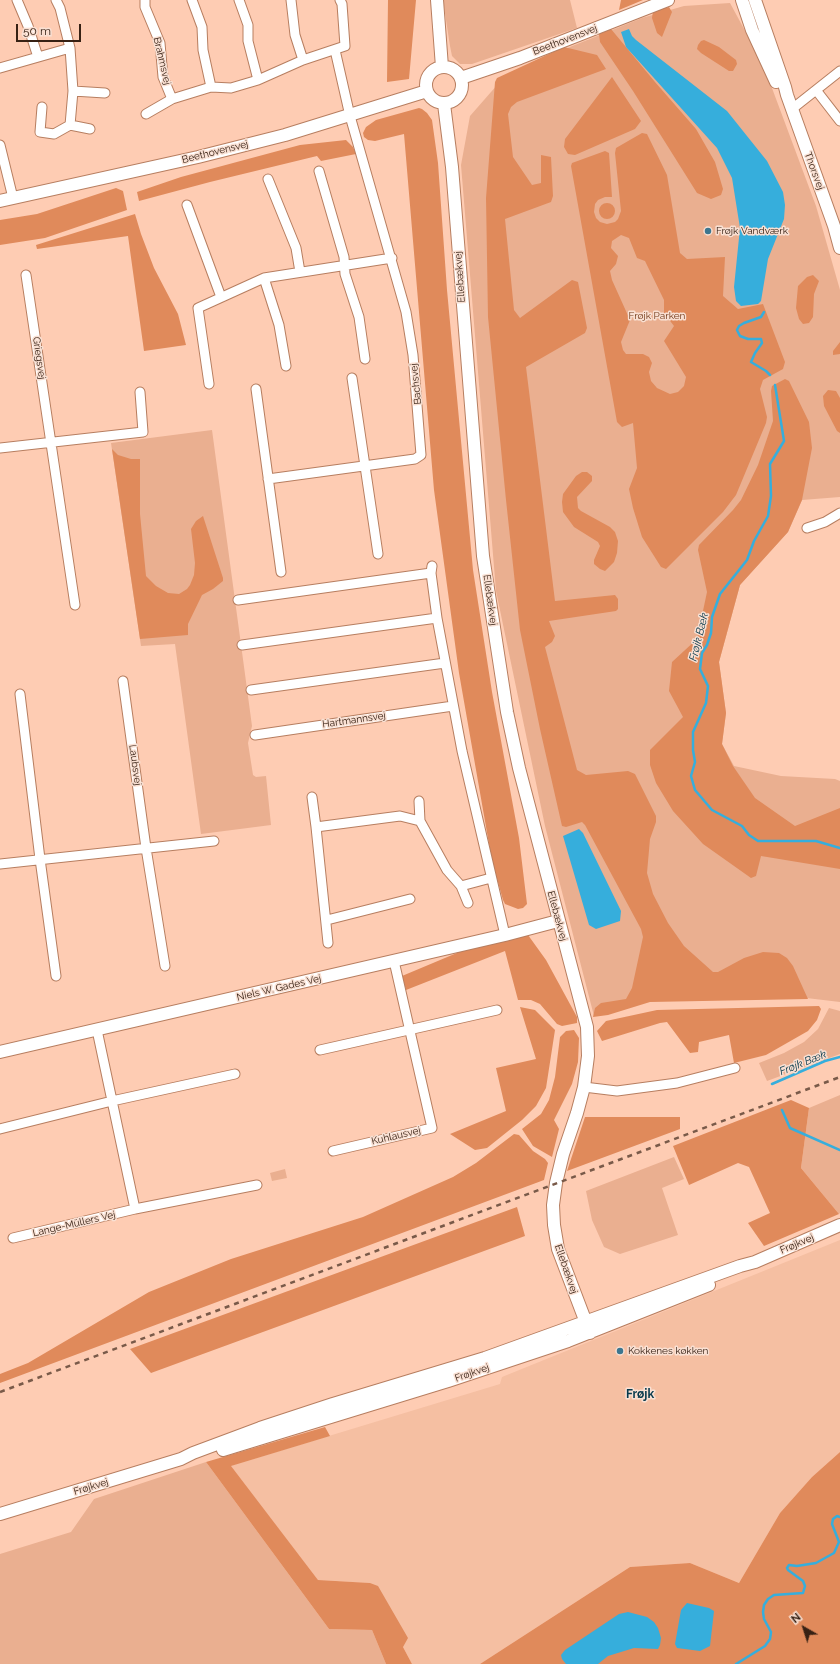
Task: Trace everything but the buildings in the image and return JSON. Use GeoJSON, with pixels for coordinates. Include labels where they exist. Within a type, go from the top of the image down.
{"type":"FeatureCollection","features":[{"type":"Feature","properties":{"kind":"street"},"geometry":{"type":"LineString","coordinates":[[17,0],[28,26],[38,57]]}},
{"type":"Feature","properties":{"kind":"street"},"geometry":{"type":"LineString","coordinates":[[56,0],[60,8],[70,48],[73,91],[70,125]]}},
{"type":"Feature","properties":{"kind":"street","name":"Brahmsvej"},"geometry":{"type":"LineString","coordinates":[[144,0],[145,7],[160,43],[163,77],[172,98]]}},
{"type":"Feature","properties":{"kind":"street"},"geometry":{"type":"LineString","coordinates":[[192,0],[202,27],[204,50],[211,87]]}},
{"type":"Feature","properties":{"kind":"street"},"geometry":{"type":"LineString","coordinates":[[239,0],[248,25],[248,41],[258,80]]}},
{"type":"Feature","properties":{"kind":"street"},"geometry":{"type":"LineString","coordinates":[[291,0],[295,35],[303,60]]}},
{"type":"Feature","properties":{"kind":"street"},"geometry":{"type":"LineString","coordinates":[[340,0],[342,4],[345,46],[335,50],[350,116]]}},
{"type":"Feature","properties":{"kind":"street"},"geometry":{"type":"LineString","coordinates":[[437,0],[442,67]]}},
{"type":"Feature","properties":{"kind":"street","name":"Beethovensvej"},"geometry":{"type":"LineString","coordinates":[[461,78],[520,58],[668,0]]}},
{"type":"Feature","properties":{"kind":"street","name":"Thorsvej"},"geometry":{"type":"LineString","coordinates":[[742,0],[752,30],[780,88],[787,95]]}},
{"type":"Feature","properties":{"kind":"street","name":"Thorsvej"},"geometry":{"type":"LineString","coordinates":[[755,0],[786,87],[792,109],[837,223],[840,248]]}},
{"type":"Feature","properties":{"kind":"street"},"geometry":{"type":"LineString","coordinates":[[0,68],[70,48]]}},
{"type":"Feature","properties":{"kind":"street","name":"Brahmsvej"},"geometry":{"type":"LineString","coordinates":[[146,114],[172,98],[211,87],[231,88],[258,80],[303,60],[335,50]]}},
{"type":"Feature","properties":{"kind":"street"},"geometry":{"type":"LineString","coordinates":[[442,67],[453,69],[461,78],[462,90],[460,95],[450,102],[444,104],[433,100],[427,91],[426,84],[431,72],[442,67]]}},
{"type":"Feature","properties":{"kind":"street"},"geometry":{"type":"LineString","coordinates":[[792,109],[840,71]]}},
{"type":"Feature","properties":{"kind":"street"},"geometry":{"type":"LineString","coordinates":[[816,90],[840,121]]}},
{"type":"Feature","properties":{"kind":"street"},"geometry":{"type":"LineString","coordinates":[[73,91],[105,93]]}},
{"type":"Feature","properties":{"kind":"street","name":"Beethovensvej"},"geometry":{"type":"LineString","coordinates":[[0,201],[198,157],[285,135],[427,91]]}},
{"type":"Feature","properties":{"kind":"street","name":"Ellebækvej"},"geometry":{"type":"LineString","coordinates":[[444,104],[452,167],[483,556],[506,712],[558,921],[587,1027],[588,1056],[584,1087],[563,1154],[556,1183],[554,1218],[558,1249],[588,1327]]}},
{"type":"Feature","properties":{"kind":"street"},"geometry":{"type":"LineString","coordinates":[[42,107],[40,132],[54,134],[70,125],[90,129]]}},
{"type":"Feature","properties":{"kind":"street","name":"Bachsvej"},"geometry":{"type":"LineString","coordinates":[[268,479],[418,458],[422,455],[413,356],[406,312],[392,258],[350,116]]}},
{"type":"Feature","properties":{"kind":"street"},"geometry":{"type":"LineString","coordinates":[[0,145],[13,198]]}},
{"type":"Feature","properties":{"kind":"street"},"geometry":{"type":"LineString","coordinates":[[319,171],[344,257],[345,274],[360,317],[365,359]]}},
{"type":"Feature","properties":{"kind":"street"},"geometry":{"type":"LineString","coordinates":[[268,179],[296,248],[300,272]]}},
{"type":"Feature","properties":{"kind":"street"},"geometry":{"type":"LineString","coordinates":[[187,205],[221,298]]}},
{"type":"Feature","properties":{"kind":"street"},"geometry":{"type":"LineString","coordinates":[[209,384],[198,308],[264,278],[392,258]]}},
{"type":"Feature","properties":{"kind":"street","name":"Griegsvej"},"geometry":{"type":"LineString","coordinates":[[26,275],[75,605]]}},
{"type":"Feature","properties":{"kind":"street"},"geometry":{"type":"LineString","coordinates":[[264,278],[279,325],[286,366]]}},
{"type":"Feature","properties":{"kind":"street"},"geometry":{"type":"LineString","coordinates":[[352,378],[378,554]]}},
{"type":"Feature","properties":{"kind":"street"},"geometry":{"type":"LineString","coordinates":[[256,389],[281,572]]}},
{"type":"Feature","properties":{"kind":"street"},"geometry":{"type":"LineString","coordinates":[[0,448],[143,432],[140,392]]}},
{"type":"Feature","properties":{"kind":"street"},"geometry":{"type":"LineString","coordinates":[[807,528],[825,522],[840,513]]}},
{"type":"Feature","properties":{"kind":"street"},"geometry":{"type":"LineString","coordinates":[[238,600],[431,570],[454,706],[491,878],[505,935]]}},
{"type":"Feature","properties":{"kind":"street"},"geometry":{"type":"LineString","coordinates":[[242,645],[438,618]]}},
{"type":"Feature","properties":{"kind":"street"},"geometry":{"type":"LineString","coordinates":[[251,690],[446,664]]}},
{"type":"Feature","properties":{"kind":"street","name":"Laubsvej"},"geometry":{"type":"LineString","coordinates":[[123,681],[146,848],[165,966]]}},
{"type":"Feature","properties":{"kind":"street"},"geometry":{"type":"LineString","coordinates":[[20,694],[56,976]]}},
{"type":"Feature","properties":{"kind":"street","name":"Hartmannsvej"},"geometry":{"type":"LineString","coordinates":[[255,735],[454,706]]}},
{"type":"Feature","properties":{"kind":"street"},"geometry":{"type":"LineString","coordinates":[[312,797],[327,920],[328,943]]}},
{"type":"Feature","properties":{"kind":"street"},"geometry":{"type":"LineString","coordinates":[[419,801],[420,821],[447,870],[461,886],[468,903]]}},
{"type":"Feature","properties":{"kind":"street"},"geometry":{"type":"LineString","coordinates":[[316,827],[400,816],[420,821]]}},
{"type":"Feature","properties":{"kind":"street"},"geometry":{"type":"LineString","coordinates":[[0,864],[214,841]]}},
{"type":"Feature","properties":{"kind":"street"},"geometry":{"type":"LineString","coordinates":[[461,886],[491,878]]}},
{"type":"Feature","properties":{"kind":"street"},"geometry":{"type":"LineString","coordinates":[[327,920],[410,899]]}},
{"type":"Feature","properties":{"kind":"street","name":"Niels W. Gades Vej"},"geometry":{"type":"LineString","coordinates":[[0,1052],[505,935],[558,921]]}},
{"type":"Feature","properties":{"kind":"street","name":"Kuhlausvej"},"geometry":{"type":"LineString","coordinates":[[333,1151],[432,1128],[394,961]]}},
{"type":"Feature","properties":{"kind":"street"},"geometry":{"type":"LineString","coordinates":[[320,1050],[497,1010]]}},
{"type":"Feature","properties":{"kind":"street"},"geometry":{"type":"LineString","coordinates":[[97,1030],[135,1209]]}},
{"type":"Feature","properties":{"kind":"street"},"geometry":{"type":"LineString","coordinates":[[584,1087],[617,1092],[677,1082],[736,1068]]}},
{"type":"Feature","properties":{"kind":"street"},"geometry":{"type":"LineString","coordinates":[[0,1128],[112,1101],[235,1074]]}},
{"type":"Feature","properties":{"kind":"street","name":"Lange-Müllers Vej"},"geometry":{"type":"LineString","coordinates":[[13,1238],[135,1209],[257,1185]]}},
{"type":"Feature","properties":{"kind":"street","name":"Frøjkvej"},"geometry":{"type":"LineString","coordinates":[[0,1514],[181,1459],[193,1453],[260,1428],[588,1327],[740,1266],[755,1262],[840,1225]]}},
{"type":"Feature","properties":{"kind":"shaded area"},"geometry":{"type":"Polygon","coordinates":[[[388,0],[416,0],[409,79],[387,82],[388,0]]]}},
{"type":"Feature","properties":{"kind":"shaded area"},"geometry":{"type":"Polygon","coordinates":[[[621,0],[643,0],[619,10],[621,0]]]}},
{"type":"Feature","properties":{"kind":"shaded area"},"geometry":{"type":"Polygon","coordinates":[[[669,7],[672,12],[662,37],[657,33],[652,18],[653,11],[669,7]]]}},
{"type":"Feature","properties":{"kind":"shaded area"},"geometry":{"type":"Polygon","coordinates":[[[611,29],[696,129],[715,162],[723,189],[721,195],[711,199],[697,193],[633,91],[600,42],[599,34],[611,29]]]}},
{"type":"Feature","properties":{"kind":"shaded area"},"geometry":{"type":"Polygon","coordinates":[[[704,40],[719,47],[736,60],[737,64],[733,71],[729,71],[697,49],[701,41],[704,40]]]}},
{"type":"Feature","properties":{"kind":"shaded area"},"geometry":{"type":"Polygon","coordinates":[[[564,47],[597,55],[606,69],[517,102],[511,107],[508,114],[513,157],[532,185],[541,183],[541,155],[551,157],[553,196],[551,202],[505,219],[514,310],[520,318],[572,280],[578,282],[587,328],[585,333],[526,367],[555,601],[615,595],[618,599],[618,609],[616,611],[549,621],[555,636],[552,642],[545,647],[577,770],[586,775],[628,771],[635,774],[656,816],[656,822],[650,839],[647,873],[653,894],[668,923],[684,946],[713,972],[718,972],[744,958],[763,952],[779,953],[787,958],[793,966],[808,999],[650,1002],[608,1015],[593,1017],[595,1008],[601,1003],[626,999],[632,988],[643,937],[641,929],[585,825],[582,822],[566,827],[562,826],[520,630],[488,317],[486,198],[495,82],[497,78],[564,47]]]}},
{"type":"Feature","properties":{"kind":"shaded area"},"geometry":{"type":"Polygon","coordinates":[[[612,77],[641,121],[635,129],[575,155],[568,154],[564,147],[565,139],[612,77]]]}},
{"type":"Feature","properties":{"kind":"shaded area"},"geometry":{"type":"Polygon","coordinates":[[[419,108],[427,113],[432,120],[438,163],[447,290],[473,570],[492,692],[519,838],[527,904],[523,908],[518,909],[505,904],[492,861],[459,673],[434,490],[404,134],[375,141],[368,140],[364,137],[363,133],[366,127],[376,120],[419,108]]]}},
{"type":"Feature","properties":{"kind":"shaded area"},"geometry":{"type":"Polygon","coordinates":[[[642,133],[647,134],[667,175],[680,253],[687,259],[725,257],[723,296],[738,309],[763,304],[785,362],[783,369],[763,380],[760,389],[767,417],[766,423],[736,495],[723,512],[666,569],[661,567],[642,537],[633,508],[629,489],[637,468],[633,423],[622,427],[617,422],[571,166],[572,163],[605,151],[609,153],[612,197],[605,197],[598,200],[595,204],[594,212],[596,218],[600,222],[607,224],[615,222],[621,211],[615,153],[616,148],[642,133]],[[621,235],[612,241],[611,248],[618,256],[616,264],[610,271],[612,280],[630,320],[621,342],[623,350],[626,354],[643,354],[649,357],[652,363],[649,372],[651,381],[657,388],[670,394],[678,392],[684,386],[686,377],[664,341],[674,326],[664,313],[664,300],[645,261],[637,258],[629,238],[621,235]]]}},
{"type":"Feature","properties":{"kind":"shaded area"},"geometry":{"type":"Polygon","coordinates":[[[346,140],[353,147],[356,154],[321,161],[317,156],[139,201],[137,192],[181,177],[300,145],[346,140]]]}},
{"type":"Feature","properties":{"kind":"shaded area"},"geometry":{"type":"Polygon","coordinates":[[[116,188],[123,191],[127,210],[45,238],[0,245],[0,220],[37,214],[116,188]]]}},
{"type":"Feature","properties":{"kind":"shaded area"},"geometry":{"type":"Polygon","coordinates":[[[604,203],[610,203],[615,208],[613,217],[610,219],[604,219],[599,214],[599,208],[604,203]]]}},
{"type":"Feature","properties":{"kind":"shaded area"},"geometry":{"type":"Polygon","coordinates":[[[135,214],[154,268],[178,314],[186,345],[144,351],[128,236],[37,249],[36,245],[135,214]]]}},
{"type":"Feature","properties":{"kind":"shaded area"},"geometry":{"type":"Polygon","coordinates":[[[813,275],[819,281],[814,294],[813,317],[809,323],[803,324],[799,319],[796,308],[798,286],[807,277],[813,275]]]}},
{"type":"Feature","properties":{"kind":"shaded area"},"geometry":{"type":"Polygon","coordinates":[[[840,342],[840,354],[833,355],[833,351],[840,342]]]}},
{"type":"Feature","properties":{"kind":"shaded area"},"geometry":{"type":"Polygon","coordinates":[[[785,379],[789,381],[809,422],[812,448],[802,500],[788,532],[740,585],[719,662],[726,713],[722,744],[733,766],[755,798],[795,826],[840,808],[840,869],[761,856],[756,876],[751,878],[703,844],[673,811],[656,783],[650,765],[650,750],[683,717],[669,691],[672,662],[697,639],[707,592],[698,550],[699,545],[741,500],[758,465],[773,421],[772,386],[785,379]]]}},
{"type":"Feature","properties":{"kind":"shaded area"},"geometry":{"type":"Polygon","coordinates":[[[828,390],[836,391],[840,398],[840,433],[837,431],[824,406],[823,396],[828,390]]]}},
{"type":"Feature","properties":{"kind":"shaded area"},"geometry":{"type":"Polygon","coordinates":[[[112,449],[118,455],[131,459],[140,459],[140,514],[146,576],[156,586],[168,593],[179,594],[190,585],[194,575],[195,563],[191,529],[196,521],[203,516],[223,581],[202,595],[188,624],[188,635],[140,639],[112,449]]]}},
{"type":"Feature","properties":{"kind":"shaded area"},"geometry":{"type":"Polygon","coordinates":[[[582,472],[587,472],[592,476],[592,481],[577,497],[578,508],[610,527],[615,532],[618,541],[617,553],[614,562],[605,571],[594,564],[594,560],[600,546],[598,542],[574,527],[563,512],[563,494],[576,476],[582,472]]]}},
{"type":"Feature","properties":{"kind":"shaded area"},"geometry":{"type":"Polygon","coordinates":[[[528,935],[546,960],[577,1017],[577,1023],[562,1026],[557,1024],[540,1004],[531,1000],[518,1000],[505,951],[406,990],[402,976],[464,950],[528,935]]]}},
{"type":"Feature","properties":{"kind":"shaded area"},"geometry":{"type":"Polygon","coordinates":[[[819,1006],[821,1009],[817,1020],[808,1031],[766,1055],[734,1063],[729,1035],[699,1042],[698,1052],[690,1053],[667,1022],[602,1041],[597,1031],[606,1021],[657,1010],[819,1006]]]}},
{"type":"Feature","properties":{"kind":"shaded area"},"geometry":{"type":"Polygon","coordinates":[[[520,1007],[535,1010],[555,1030],[546,1088],[536,1106],[522,1120],[487,1148],[475,1150],[450,1134],[506,1111],[496,1068],[536,1059],[520,1007]]]}},
{"type":"Feature","properties":{"kind":"shaded area"},"geometry":{"type":"Polygon","coordinates":[[[574,1030],[579,1038],[578,1062],[572,1084],[554,1120],[559,1129],[552,1157],[533,1146],[522,1129],[541,1114],[549,1100],[555,1077],[560,1037],[566,1031],[574,1030]]]}},
{"type":"Feature","properties":{"kind":"shaded area"},"geometry":{"type":"Polygon","coordinates":[[[791,1100],[809,1108],[801,1168],[839,1214],[764,1246],[748,1223],[770,1213],[749,1167],[738,1163],[689,1185],[673,1146],[791,1100]]]}},
{"type":"Feature","properties":{"kind":"shaded area"},"geometry":{"type":"Polygon","coordinates":[[[585,1117],[680,1117],[680,1129],[567,1171],[585,1117]]]}},
{"type":"Feature","properties":{"kind":"shaded area"},"geometry":{"type":"Polygon","coordinates":[[[514,1134],[519,1135],[533,1151],[545,1159],[548,1163],[544,1180],[0,1383],[0,1374],[28,1363],[149,1292],[231,1259],[363,1217],[453,1177],[476,1163],[514,1134]]]}},
{"type":"Feature","properties":{"kind":"shaded area"},"geometry":{"type":"Polygon","coordinates":[[[517,1207],[525,1236],[151,1373],[130,1349],[517,1207]]]}},
{"type":"Feature","properties":{"kind":"shaded area"},"geometry":{"type":"Polygon","coordinates":[[[840,1240],[840,1452],[812,1477],[780,1513],[739,1583],[690,1563],[630,1567],[480,1664],[412,1664],[370,1583],[318,1580],[230,1466],[500,1384],[502,1377],[840,1240]]]}},
{"type":"Feature","properties":{"kind":"shaded area"},"geometry":{"type":"Polygon","coordinates":[[[325,1427],[330,1436],[231,1466],[318,1580],[370,1583],[378,1586],[408,1638],[403,1647],[412,1664],[386,1664],[372,1630],[329,1629],[206,1462],[325,1427]]]}},
{"type":"Feature","properties":{"kind":"shaded area"},"geometry":{"type":"Polygon","coordinates":[[[840,1452],[840,1664],[480,1664],[630,1567],[690,1563],[739,1583],[780,1513],[812,1477],[840,1452]]]}},
{"type":"Feature","properties":{"kind":"green space"},"geometry":{"type":"Polygon","coordinates":[[[443,0],[570,0],[577,28],[472,64],[460,64],[452,56],[443,0]]]}},
{"type":"Feature","properties":{"kind":"green space","name":"Frøjk Parken"},"geometry":{"type":"Polygon","coordinates":[[[730,3],[763,64],[816,206],[840,290],[840,497],[802,500],[788,532],[740,585],[719,662],[726,713],[722,744],[734,766],[781,776],[835,779],[840,781],[840,1002],[798,997],[652,1000],[594,1016],[545,826],[496,591],[461,165],[470,116],[498,84],[540,59],[642,18],[684,6],[730,3]]]}},
{"type":"Feature","properties":{"kind":"green space"},"geometry":{"type":"Polygon","coordinates":[[[212,430],[252,726],[248,743],[253,775],[256,777],[266,776],[271,825],[201,834],[175,644],[141,646],[111,443],[212,430]]]}},
{"type":"Feature","properties":{"kind":"green space"},"geometry":{"type":"Polygon","coordinates":[[[829,1008],[840,1011],[840,1054],[767,1081],[759,1063],[784,1053],[804,1042],[818,1029],[829,1008]]]}},
{"type":"Feature","properties":{"kind":"green space"},"geometry":{"type":"Polygon","coordinates":[[[840,1095],[839,1214],[801,1168],[809,1108],[840,1095]]]}},
{"type":"Feature","properties":{"kind":"green space"},"geometry":{"type":"Polygon","coordinates":[[[674,1157],[684,1179],[662,1188],[678,1235],[620,1254],[604,1247],[592,1220],[586,1191],[674,1157]]]}},
{"type":"Feature","properties":{"kind":"green space"},"geometry":{"type":"Polygon","coordinates":[[[285,1169],[287,1178],[272,1181],[270,1173],[285,1169]]]}},
{"type":"Feature","properties":{"kind":"green space"},"geometry":{"type":"Polygon","coordinates":[[[206,1462],[329,1629],[372,1630],[386,1664],[0,1664],[0,1554],[71,1532],[94,1499],[206,1462]]]}},
{"type":"Feature","properties":{"kind":"water"},"geometry":{"type":"Polygon","coordinates":[[[629,29],[632,36],[636,40],[727,111],[767,161],[783,192],[785,205],[784,219],[768,259],[761,301],[758,304],[741,306],[736,301],[734,287],[740,228],[732,178],[717,148],[626,47],[621,32],[629,29]]]}},
{"type":"Feature","properties":{"kind":"water"},"geometry":{"type":"Polygon","coordinates":[[[579,829],[583,833],[621,911],[620,921],[596,929],[589,925],[563,836],[579,829]]]}},
{"type":"Feature","properties":{"kind":"water"},"geometry":{"type":"Polygon","coordinates":[[[687,1603],[709,1608],[714,1611],[710,1646],[700,1651],[677,1648],[675,1644],[681,1610],[687,1603]]]}},
{"type":"Feature","properties":{"kind":"water"},"geometry":{"type":"Polygon","coordinates":[[[628,1612],[647,1617],[654,1622],[658,1628],[661,1638],[658,1649],[634,1648],[608,1656],[598,1664],[566,1664],[562,1659],[561,1655],[565,1650],[619,1614],[628,1612]]]}},
{"type":"Feature","properties":{"kind":"waterway","name":"Frøjk Bæk"},"geometry":{"type":"LineString","coordinates":[[764,312],[761,317],[744,323],[739,326],[737,330],[740,336],[748,339],[761,339],[762,343],[751,362],[770,375]]}},
{"type":"Feature","properties":{"kind":"waterway","name":"Frøjk Bæk"},"geometry":{"type":"LineString","coordinates":[[775,385],[784,441],[770,464],[771,496],[768,516],[754,541],[747,560],[720,594],[712,617],[711,633],[707,645],[702,653],[700,669],[708,686],[706,703],[693,732],[695,762],[691,776],[695,790],[712,810],[742,826],[749,835],[758,841],[816,841],[840,848]]}},
{"type":"Feature","properties":{"kind":"waterway","name":"Frøjk Bæk"},"geometry":{"type":"LineString","coordinates":[[772,1084],[825,1061],[840,1057]]}},
{"type":"Feature","properties":{"kind":"waterway","name":"Frøjk Bæk"},"geometry":{"type":"LineString","coordinates":[[782,1110],[790,1128],[840,1150]]}},
{"type":"Feature","properties":{"kind":"waterway","name":"Frøjk Bæk"},"geometry":{"type":"LineString","coordinates":[[736,1664],[765,1646],[770,1639],[771,1632],[764,1619],[763,1612],[764,1605],[768,1599],[774,1595],[803,1593],[805,1586],[803,1581],[788,1570],[787,1568],[789,1565],[797,1566],[816,1563],[834,1553],[839,1542],[832,1524],[833,1519],[837,1516],[840,1517]]}},
{"type":"Feature","properties":{"kind":"railway"},"geometry":{"type":"LineString","coordinates":[[0,1392],[840,1077]]}},
{"type":"Feature","properties":{"kind":"place","name":"Frøjk Vandværk"},"geometry":{"type":"Point","coordinates":[708,231]}},
{"type":"Feature","properties":{"kind":"place","name":"Kokkenes køkken"},"geometry":{"type":"Point","coordinates":[620,1351]}},
{"type":"Feature","properties":{"kind":"district","name":"Frøjk"},"geometry":{"type":"Point","coordinates":[640,1394]}}]}
